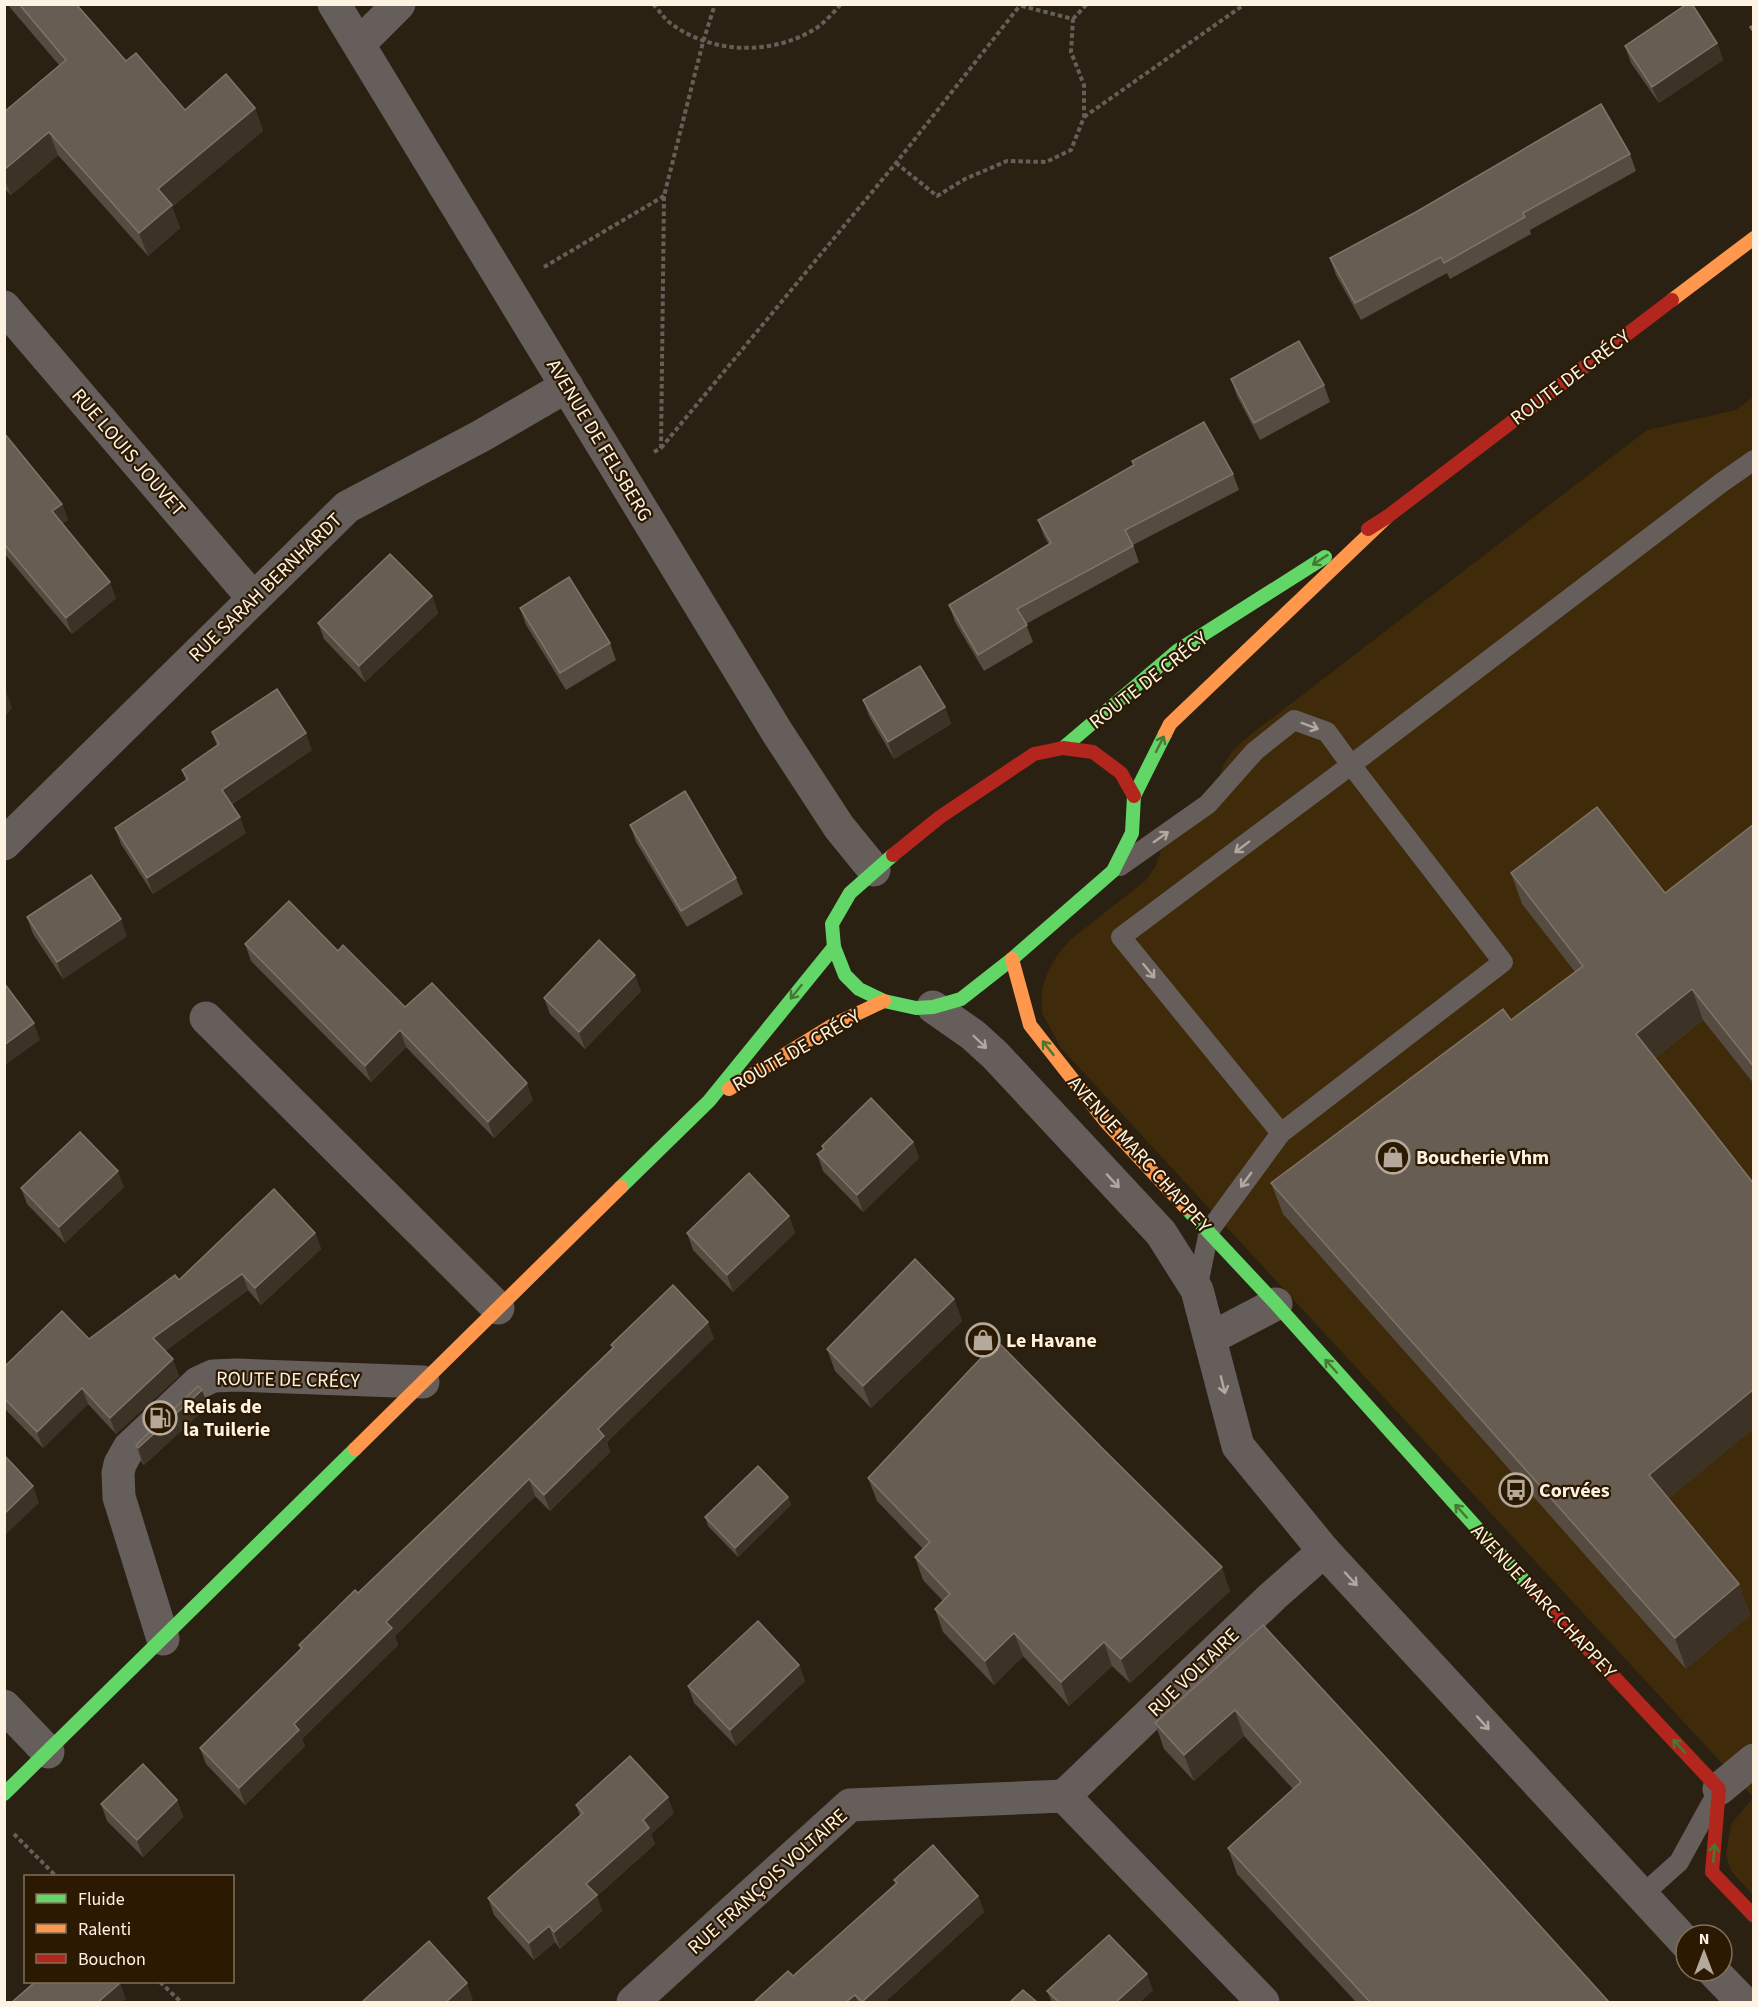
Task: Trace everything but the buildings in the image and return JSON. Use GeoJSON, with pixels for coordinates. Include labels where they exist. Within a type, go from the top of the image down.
{"type":"FeatureCollection","features":[{"type":"Feature","properties":{"kind":"main road","name":"ROUTE DE CRÉCY"},"geometry":{"type":"LineString","coordinates":[[1063,748],[1177,651],[1387,517],[1754,238]]}},
{"type":"Feature","properties":{"kind":"main road","name":"ROUTE DE CRÉCY"},"geometry":{"type":"LineString","coordinates":[[1134,796],[1120,772],[1093,752],[1063,748],[1034,754],[940,817],[874,870],[850,893],[832,924],[834,947],[845,975],[859,989],[884,1001],[916,1008],[933,1007],[961,999],[1012,959],[1113,871],[1132,833],[1134,796],[1170,724],[1387,517]]}},
{"type":"Feature","properties":{"kind":"main road","name":"ROUTE DE CRÉCY"},"geometry":{"type":"LineString","coordinates":[[4,1794],[709,1101],[834,947]]}},
{"type":"Feature","properties":{"kind":"main road","name":"AVENUE MARC CHAPPEY"},"geometry":{"type":"LineString","coordinates":[[1012,959],[1030,1025],[1106,1122],[1276,1304],[1490,1544],[1719,1789]]}},
{"type":"Feature","properties":{"kind":"main road","name":"ROUTE DE CRÉCY"},"geometry":{"type":"LineString","coordinates":[[709,1101],[833,1025],[884,1001]]}},
{"type":"Feature","properties":{"kind":"main road"},"geometry":{"type":"LineString","coordinates":[[1719,1789],[1712,1872],[1754,1916]]}},
{"type":"Feature","properties":{"kind":"street","name":"AVENUE DE FELSBERG"},"geometry":{"type":"LineString","coordinates":[[334,4],[777,732],[839,827],[874,870]]}},
{"type":"Feature","properties":{"kind":"street"},"geometry":{"type":"LineString","coordinates":[[359,44],[399,4]]}},
{"type":"Feature","properties":{"kind":"street","name":"RUE LOUIS JOUVET"},"geometry":{"type":"LineString","coordinates":[[4,307],[253,598]]}},
{"type":"Feature","properties":{"kind":"street","name":"RUE SARAH BERNHARDT"},"geometry":{"type":"LineString","coordinates":[[4,844],[347,507],[481,436],[567,386]]}},
{"type":"Feature","properties":{"kind":"street","name":"AVENUE MARC CHAPPEY"},"geometry":{"type":"LineString","coordinates":[[933,1007],[973,1035],[1161,1233],[1197,1290],[1238,1446],[1324,1551],[1674,1930]]}},
{"type":"Feature","properties":{"kind":"street"},"geometry":{"type":"LineString","coordinates":[[206,1018],[498,1308]]}},
{"type":"Feature","properties":{"kind":"street"},"geometry":{"type":"LineString","coordinates":[[1211,1338],[1276,1304]]}},
{"type":"Feature","properties":{"kind":"street","name":"ROUTE DE CRÉCY"},"geometry":{"type":"LineString","coordinates":[[163,1639],[119,1497],[118,1473],[129,1448],[198,1383],[213,1376],[423,1382]]}},
{"type":"Feature","properties":{"kind":"street","name":"RUE VOLTAIRE"},"geometry":{"type":"LineString","coordinates":[[1064,1796],[1273,1596],[1324,1551]]}},
{"type":"Feature","properties":{"kind":"street"},"geometry":{"type":"LineString","coordinates":[[4,1706],[48,1752]]}},
{"type":"Feature","properties":{"kind":"street"},"geometry":{"type":"LineString","coordinates":[[1719,1789],[1754,1760]]}},
{"type":"Feature","properties":{"kind":"street"},"geometry":{"type":"LineString","coordinates":[[1064,1796],[1254,1999]]}},
{"type":"Feature","properties":{"kind":"street","name":"RUE FRANÇOIS VOLTAIRE"},"geometry":{"type":"LineString","coordinates":[[633,2002],[850,1805],[1064,1796]]}},
{"type":"Feature","properties":{"kind":"street"},"geometry":{"type":"LineString","coordinates":[[1725,1983],[1743,2002]]}},
{"type":"Feature","properties":{"kind":"lane"},"geometry":{"type":"LineString","coordinates":[[1281,1133],[1121,937],[1754,460]]}},
{"type":"Feature","properties":{"kind":"lane"},"geometry":{"type":"LineString","coordinates":[[1113,871],[1208,804],[1256,751],[1294,720],[1327,732],[1503,962],[1281,1133],[1209,1231],[1197,1290]]}},
{"type":"Feature","properties":{"kind":"lane"},"geometry":{"type":"LineString","coordinates":[[1641,1896],[1679,1862],[1719,1789]]}},
{"type":"Feature","properties":{"kind":"path"},"geometry":{"type":"LineString","coordinates":[[654,4],[669,22],[703,42],[742,49],[782,44],[818,27],[841,4]]}},
{"type":"Feature","properties":{"kind":"path"},"geometry":{"type":"LineString","coordinates":[[661,448],[664,196],[703,42],[715,4]]}},
{"type":"Feature","properties":{"kind":"path"},"geometry":{"type":"LineString","coordinates":[[896,163],[937,196],[965,179],[1007,161],[1046,162],[1071,150],[1084,117],[1084,85],[1071,52],[1073,19],[1087,4]]}},
{"type":"Feature","properties":{"kind":"path"},"geometry":{"type":"LineString","coordinates":[[1084,117],[1245,4]]}},
{"type":"Feature","properties":{"kind":"path"},"geometry":{"type":"LineString","coordinates":[[618,471],[661,448],[896,163],[1020,5],[1073,19]]}},
{"type":"Feature","properties":{"kind":"path"},"geometry":{"type":"LineString","coordinates":[[544,267],[664,196]]}},
{"type":"Feature","properties":{"kind":"path"},"geometry":{"type":"LineString","coordinates":[[12,1832],[55,1875]]}},
{"type":"Feature","properties":{"kind":"path"},"geometry":{"type":"LineString","coordinates":[[161,1983],[181,2002]]}},
{"type":"Feature","properties":{"kind":"shaded area"},"geometry":{"type":"Polygon","coordinates":[[[1753,397],[1753,1797],[1061,1048],[1042,1013],[1042,988],[1048,971],[1070,940],[1145,881],[1160,855],[1161,838],[1218,781],[1224,764],[1234,749],[1250,735],[1647,430],[1736,410],[1753,397]]]}},
{"type":"Feature","properties":{"kind":"shaded area"},"geometry":{"type":"Polygon","coordinates":[[[1753,1798],[1753,1895],[1731,1871],[1726,1855],[1731,1824],[1753,1798]]]}},
{"type":"Feature","properties":{"kind":"traffic: fast"},"geometry":{"type":"LineString","coordinates":[[1063,748],[1177,651],[1325,557]]}},
{"type":"Feature","properties":{"kind":"traffic: fast"},"geometry":{"type":"LineString","coordinates":[[893,855],[850,893],[832,924],[834,947],[845,975],[859,989],[884,1001],[916,1008],[933,1007],[961,999],[1012,959],[1113,871],[1132,833],[1134,796],[1165,734]]}},
{"type":"Feature","properties":{"kind":"traffic: fast"},"geometry":{"type":"LineString","coordinates":[[621,1187],[709,1101],[834,947]]}},
{"type":"Feature","properties":{"kind":"traffic: fast"},"geometry":{"type":"LineString","coordinates":[[1187,1209],[1276,1304],[1528,1585]]}},
{"type":"Feature","properties":{"kind":"traffic: fast"},"geometry":{"type":"LineString","coordinates":[[4,1794],[355,1449]]}},
{"type":"Feature","properties":{"kind":"traffic: slow"},"geometry":{"type":"LineString","coordinates":[[1672,300],[1754,238]]}},
{"type":"Feature","properties":{"kind":"traffic: slow"},"geometry":{"type":"LineString","coordinates":[[1165,734],[1170,724],[1387,517]]}},
{"type":"Feature","properties":{"kind":"traffic: slow"},"geometry":{"type":"LineString","coordinates":[[1012,959],[1030,1025],[1106,1122],[1187,1209]]}},
{"type":"Feature","properties":{"kind":"traffic: slow"},"geometry":{"type":"LineString","coordinates":[[729,1089],[833,1025],[884,1001]]}},
{"type":"Feature","properties":{"kind":"traffic: slow"},"geometry":{"type":"LineString","coordinates":[[355,1449],[621,1187]]}},
{"type":"Feature","properties":{"kind":"traffic: jam"},"geometry":{"type":"LineString","coordinates":[[1368,529],[1387,517],[1672,300]]}},
{"type":"Feature","properties":{"kind":"traffic: jam"},"geometry":{"type":"LineString","coordinates":[[893,855],[940,817],[1034,754],[1063,748],[1093,752],[1121,773],[1134,796]]}},
{"type":"Feature","properties":{"kind":"traffic: jam"},"geometry":{"type":"LineString","coordinates":[[1528,1585],[1719,1789],[1712,1872],[1754,1916]]}},
{"type":"Feature","properties":{"kind":"place","name":"Boucherie Vhm"},"geometry":{"type":"Point","coordinates":[1393,1157]}},
{"type":"Feature","properties":{"kind":"place","name":"Le Havane"},"geometry":{"type":"Point","coordinates":[983,1340]}},
{"type":"Feature","properties":{"kind":"place","name":"Relais de la Tuilerie"},"geometry":{"type":"Point","coordinates":[160,1418]}},
{"type":"Feature","properties":{"kind":"place","name":"Corvées"},"geometry":{"type":"Point","coordinates":[1516,1490]}}]}
